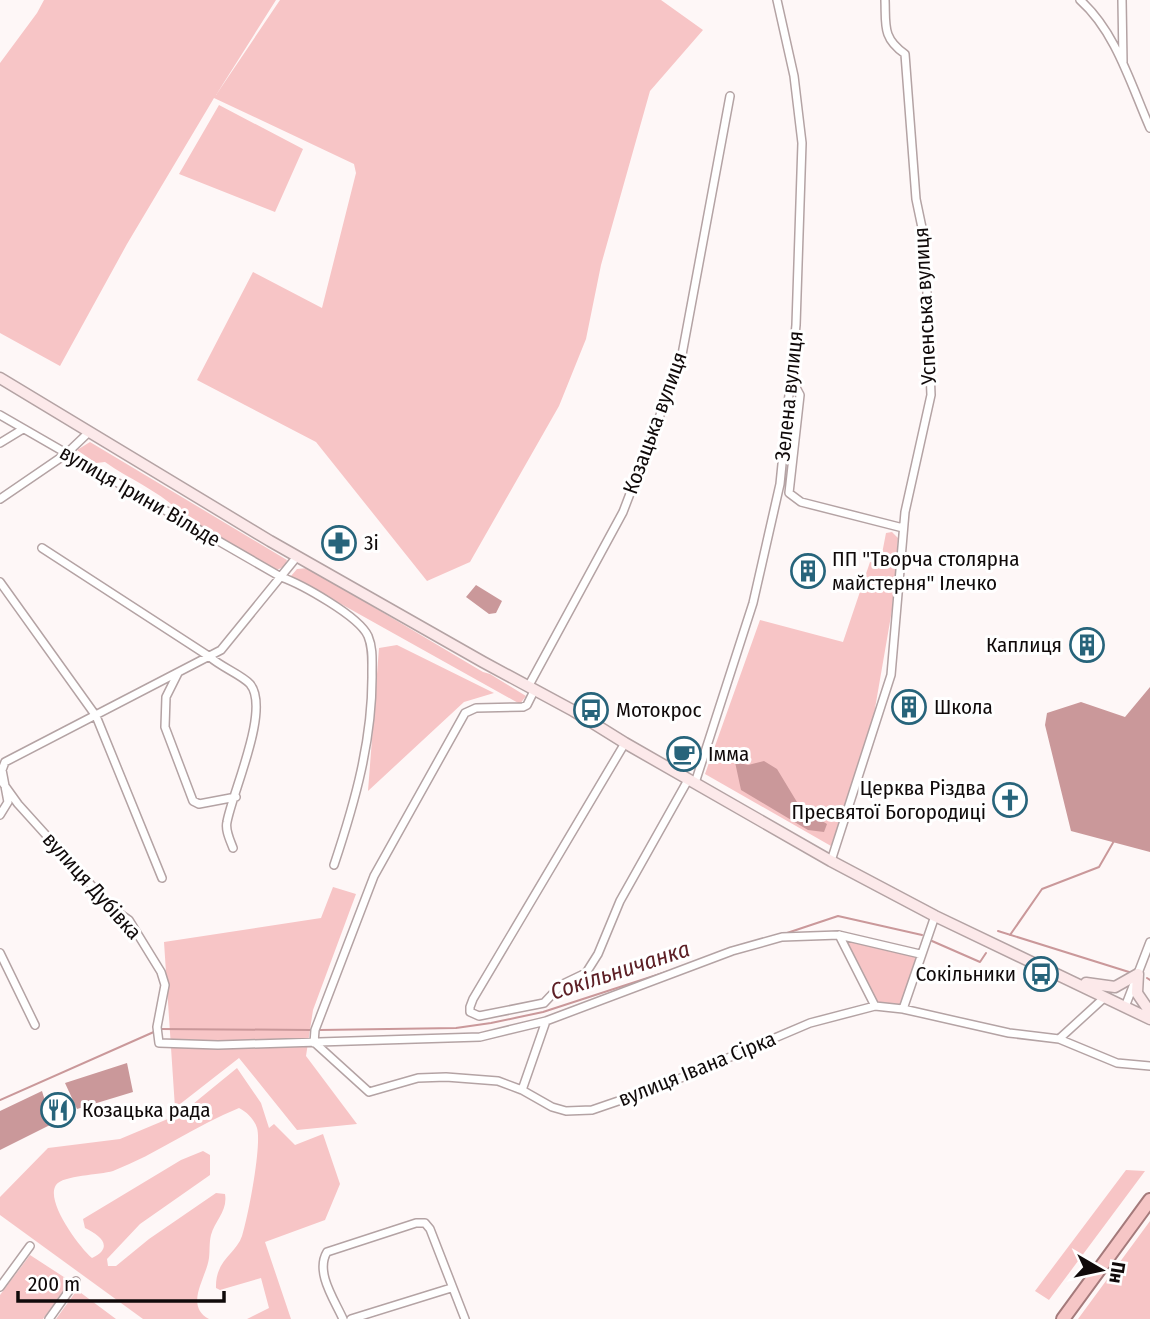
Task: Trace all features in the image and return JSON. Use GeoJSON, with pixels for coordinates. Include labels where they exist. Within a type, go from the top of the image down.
{"type":"FeatureCollection","features":[{"type":"Feature","properties":{"kind":"highway"},"geometry":{"type":"LineString","coordinates":[[1063,1319],[1150,1200]]}},
{"type":"Feature","properties":{"kind":"main road"},"geometry":{"type":"LineString","coordinates":[[0,378],[299,557],[572,710],[831,860],[935,916],[1150,1019]]}},
{"type":"Feature","properties":{"kind":"main road"},"geometry":{"type":"LineString","coordinates":[[1075,982],[1115,987],[1138,974]]}},
{"type":"Feature","properties":{"kind":"main road"},"geometry":{"type":"LineString","coordinates":[[1138,974],[1137,993],[1150,1012]]}},
{"type":"Feature","properties":{"kind":"street","name":"Зелена вулиця"},"geometry":{"type":"LineString","coordinates":[[625,743],[473,999],[470,1012],[479,1016],[544,1003],[561,985],[586,972],[598,954],[620,901],[692,781],[753,603],[779,489],[796,325],[802,143],[794,76],[777,0]]}},
{"type":"Feature","properties":{"kind":"street","name":"Успенська вулиця"},"geometry":{"type":"LineString","coordinates":[[831,860],[891,675],[902,528],[931,395],[925,242],[916,199],[905,54],[894,46],[886,34],[885,0]]}},
{"type":"Feature","properties":{"kind":"street"},"geometry":{"type":"LineString","coordinates":[[1080,0],[1091,10],[1107,33],[1150,128]]}},
{"type":"Feature","properties":{"kind":"street"},"geometry":{"type":"LineString","coordinates":[[1122,0],[1123,66]]}},
{"type":"Feature","properties":{"kind":"street","name":"Козацька вулиця"},"geometry":{"type":"LineString","coordinates":[[531,689],[623,512],[681,360],[730,96]]}},
{"type":"Feature","properties":{"kind":"street"},"geometry":{"type":"LineString","coordinates":[[789,493],[800,395],[791,378]]}},
{"type":"Feature","properties":{"kind":"street","name":"вулиця Ірини Вільде"},"geometry":{"type":"LineString","coordinates":[[0,415],[281,577],[295,582],[358,621],[372,648],[373,700],[366,752],[354,805],[334,865]]}},
{"type":"Feature","properties":{"kind":"street"},"geometry":{"type":"LineString","coordinates":[[0,443],[23,429]]}},
{"type":"Feature","properties":{"kind":"street"},"geometry":{"type":"LineString","coordinates":[[0,499],[65,454],[88,433]]}},
{"type":"Feature","properties":{"kind":"street"},"geometry":{"type":"LineString","coordinates":[[779,489],[800,502],[902,528]]}},
{"type":"Feature","properties":{"kind":"street"},"geometry":{"type":"LineString","coordinates":[[41,548],[249,683],[257,700],[236,797],[226,825],[233,848]]}},
{"type":"Feature","properties":{"kind":"street"},"geometry":{"type":"LineString","coordinates":[[0,815],[8,802],[2,770],[5,762],[221,650],[299,557]]}},
{"type":"Feature","properties":{"kind":"street"},"geometry":{"type":"LineString","coordinates":[[0,582],[96,716],[162,878]]}},
{"type":"Feature","properties":{"kind":"street"},"geometry":{"type":"LineString","coordinates":[[178,673],[166,697],[165,727],[193,801],[199,804],[236,797]]}},
{"type":"Feature","properties":{"kind":"street"},"geometry":{"type":"LineString","coordinates":[[531,689],[527,705],[523,707],[476,708],[465,713],[374,876],[315,1030],[314,1043],[480,1037],[546,1021],[732,951],[782,937],[838,935],[920,954]]}},
{"type":"Feature","properties":{"kind":"street","name":"вулиця Дубівка"},"geometry":{"type":"LineString","coordinates":[[0,779],[18,804],[112,908],[129,920],[146,944],[162,972],[165,985],[157,1029],[159,1043],[314,1043]]}},
{"type":"Feature","properties":{"kind":"street"},"geometry":{"type":"LineString","coordinates":[[903,1009],[935,916]]}},
{"type":"Feature","properties":{"kind":"street"},"geometry":{"type":"LineString","coordinates":[[838,935],[875,1006]]}},
{"type":"Feature","properties":{"kind":"street"},"geometry":{"type":"LineString","coordinates":[[1125,1007],[1150,942]]}},
{"type":"Feature","properties":{"kind":"street"},"geometry":{"type":"LineString","coordinates":[[0,953],[35,1025]]}},
{"type":"Feature","properties":{"kind":"street"},"geometry":{"type":"LineString","coordinates":[[1059,1039],[1105,997]]}},
{"type":"Feature","properties":{"kind":"street","name":"вулиця Івана Сірка"},"geometry":{"type":"LineString","coordinates":[[314,1043],[369,1092],[418,1078],[498,1081],[559,1109],[576,1112],[592,1110],[662,1086],[810,1023],[875,1006],[903,1009],[1009,1033],[1059,1039],[1117,1063],[1150,1066]]}},
{"type":"Feature","properties":{"kind":"street"},"geometry":{"type":"LineString","coordinates":[[522,1090],[546,1021]]}},
{"type":"Feature","properties":{"kind":"street"},"geometry":{"type":"LineString","coordinates":[[343,1319],[323,1272],[321,1261],[327,1252],[416,1223],[425,1223],[430,1229],[464,1319]]}},
{"type":"Feature","properties":{"kind":"street"},"geometry":{"type":"LineString","coordinates":[[0,1287],[30,1247]]}},
{"type":"Feature","properties":{"kind":"street"},"geometry":{"type":"LineString","coordinates":[[49,1319],[76,1281]]}},
{"type":"Feature","properties":{"kind":"street"},"geometry":{"type":"LineString","coordinates":[[351,1319],[451,1287]]}},
{"type":"Feature","properties":{"kind":"shaded area"},"geometry":{"type":"Polygon","coordinates":[[[44,0],[276,0],[216,95],[280,0],[661,0],[703,30],[650,91],[601,265],[586,339],[559,406],[470,562],[427,581],[316,442],[197,380],[253,272],[322,308],[356,173],[354,164],[214,98],[127,244],[60,366],[0,333],[0,63],[44,0]]]}},
{"type":"Feature","properties":{"kind":"shaded area"},"geometry":{"type":"Polygon","coordinates":[[[219,105],[303,149],[275,212],[179,174],[219,105]]]}},
{"type":"Feature","properties":{"kind":"shaded area"},"geometry":{"type":"Polygon","coordinates":[[[90,442],[287,560],[285,566],[277,570],[185,517],[157,494],[105,462],[96,463],[77,450],[90,442]]]}},
{"type":"Feature","properties":{"kind":"shaded area"},"geometry":{"type":"Polygon","coordinates":[[[892,532],[898,538],[892,610],[873,720],[831,846],[705,774],[760,620],[843,642],[870,562],[880,564],[886,533],[892,532]]]}},
{"type":"Feature","properties":{"kind":"shaded area"},"geometry":{"type":"Polygon","coordinates":[[[308,568],[526,696],[520,704],[291,576],[297,569],[308,568]]]}},
{"type":"Feature","properties":{"kind":"shaded area"},"geometry":{"type":"Polygon","coordinates":[[[476,585],[502,601],[496,613],[489,614],[466,597],[476,585]]]}},
{"type":"Feature","properties":{"kind":"shaded area"},"geometry":{"type":"Polygon","coordinates":[[[397,645],[494,693],[464,702],[368,791],[379,648],[397,645]]]}},
{"type":"Feature","properties":{"kind":"shaded area"},"geometry":{"type":"Polygon","coordinates":[[[1150,687],[1150,852],[1071,831],[1045,725],[1047,713],[1081,702],[1125,717],[1150,687]]]}},
{"type":"Feature","properties":{"kind":"shaded area"},"geometry":{"type":"Polygon","coordinates":[[[764,761],[777,769],[800,807],[819,810],[822,821],[827,824],[824,832],[808,830],[741,790],[735,762],[748,765],[764,761]]]}},
{"type":"Feature","properties":{"kind":"shaded area"},"geometry":{"type":"Polygon","coordinates":[[[333,887],[356,894],[313,1010],[306,1056],[357,1124],[297,1130],[239,1058],[175,1108],[164,942],[321,918],[333,887]]]}},
{"type":"Feature","properties":{"kind":"shaded area"},"geometry":{"type":"Polygon","coordinates":[[[844,937],[916,956],[917,961],[902,1002],[896,1007],[878,1005],[843,941],[844,937]]]}},
{"type":"Feature","properties":{"kind":"shaded area"},"geometry":{"type":"Polygon","coordinates":[[[127,1063],[133,1092],[77,1109],[65,1083],[127,1063]]]}},
{"type":"Feature","properties":{"kind":"shaded area"},"geometry":{"type":"Polygon","coordinates":[[[237,1068],[261,1103],[269,1128],[274,1124],[295,1145],[323,1134],[340,1184],[325,1220],[265,1242],[291,1319],[247,1319],[269,1308],[261,1278],[220,1290],[216,1288],[222,1264],[242,1236],[256,1165],[257,1128],[250,1116],[239,1108],[113,1171],[66,1179],[56,1185],[54,1192],[55,1202],[65,1223],[92,1258],[103,1250],[103,1241],[85,1228],[83,1219],[181,1160],[203,1151],[210,1155],[210,1175],[140,1224],[107,1259],[108,1266],[116,1266],[149,1239],[216,1193],[225,1194],[223,1210],[211,1235],[209,1258],[198,1291],[198,1307],[209,1319],[143,1319],[0,1215],[0,1197],[48,1148],[120,1139],[182,1113],[237,1068]]]}},
{"type":"Feature","properties":{"kind":"shaded area"},"geometry":{"type":"Polygon","coordinates":[[[42,1091],[52,1124],[0,1150],[0,1111],[42,1091]]]}},
{"type":"Feature","properties":{"kind":"shaded area"},"geometry":{"type":"Polygon","coordinates":[[[1126,1170],[1145,1171],[1049,1300],[1035,1291],[1126,1170]]]}},
{"type":"Feature","properties":{"kind":"shaded area"},"geometry":{"type":"Polygon","coordinates":[[[1150,1221],[1150,1319],[1078,1319],[1150,1221]]]}},
{"type":"Feature","properties":{"kind":"shaded area"},"geometry":{"type":"Polygon","coordinates":[[[30,1255],[70,1281],[43,1319],[0,1319],[0,1295],[30,1255]]]}},
{"type":"Feature","properties":{"kind":"shaded area"},"geometry":{"type":"Polygon","coordinates":[[[77,1290],[116,1319],[56,1319],[77,1290]]]}},
{"type":"Feature","properties":{"kind":"waterway"},"geometry":{"type":"LineString","coordinates":[[1010,935],[1042,889],[1099,867],[1114,841]]}},
{"type":"Feature","properties":{"kind":"waterway","name":"Сокільничанка"},"geometry":{"type":"LineString","coordinates":[[784,934],[838,916],[922,935]]}},
{"type":"Feature","properties":{"kind":"waterway"},"geometry":{"type":"LineString","coordinates":[[998,931],[1129,972]]}},
{"type":"Feature","properties":{"kind":"waterway"},"geometry":{"type":"LineString","coordinates":[[932,941],[980,962],[986,953]]}},
{"type":"Feature","properties":{"kind":"waterway","name":"Сокільничанка"},"geometry":{"type":"LineString","coordinates":[[320,1030],[456,1028],[491,1023],[543,1012],[669,971]]}},
{"type":"Feature","properties":{"kind":"waterway","name":"Сокільничанка"},"geometry":{"type":"LineString","coordinates":[[161,1029],[311,1030]]}},
{"type":"Feature","properties":{"kind":"waterway","name":"Сокільничанка"},"geometry":{"type":"LineString","coordinates":[[0,1100],[156,1031]]}},
{"type":"Feature","properties":{"kind":"place","name":"3і"},"geometry":{"type":"Point","coordinates":[339,543]}},
{"type":"Feature","properties":{"kind":"place","name":"ПП \"Творча столярна майстерня\" Ілечко"},"geometry":{"type":"Point","coordinates":[808,571]}},
{"type":"Feature","properties":{"kind":"place","name":"Каплиця"},"geometry":{"type":"Point","coordinates":[1087,645]}},
{"type":"Feature","properties":{"kind":"place","name":"Школа"},"geometry":{"type":"Point","coordinates":[909,707]}},
{"type":"Feature","properties":{"kind":"place","name":"Мотокрос"},"geometry":{"type":"Point","coordinates":[591,710]}},
{"type":"Feature","properties":{"kind":"place","name":"Імма"},"geometry":{"type":"Point","coordinates":[684,754]}},
{"type":"Feature","properties":{"kind":"place","name":"Церква Різдва Пресвятої Богородиці"},"geometry":{"type":"Point","coordinates":[1010,800]}},
{"type":"Feature","properties":{"kind":"place","name":"Сокільники"},"geometry":{"type":"Point","coordinates":[1041,974]}},
{"type":"Feature","properties":{"kind":"place","name":"Козацька рада"},"geometry":{"type":"Point","coordinates":[58,1110]}}]}
